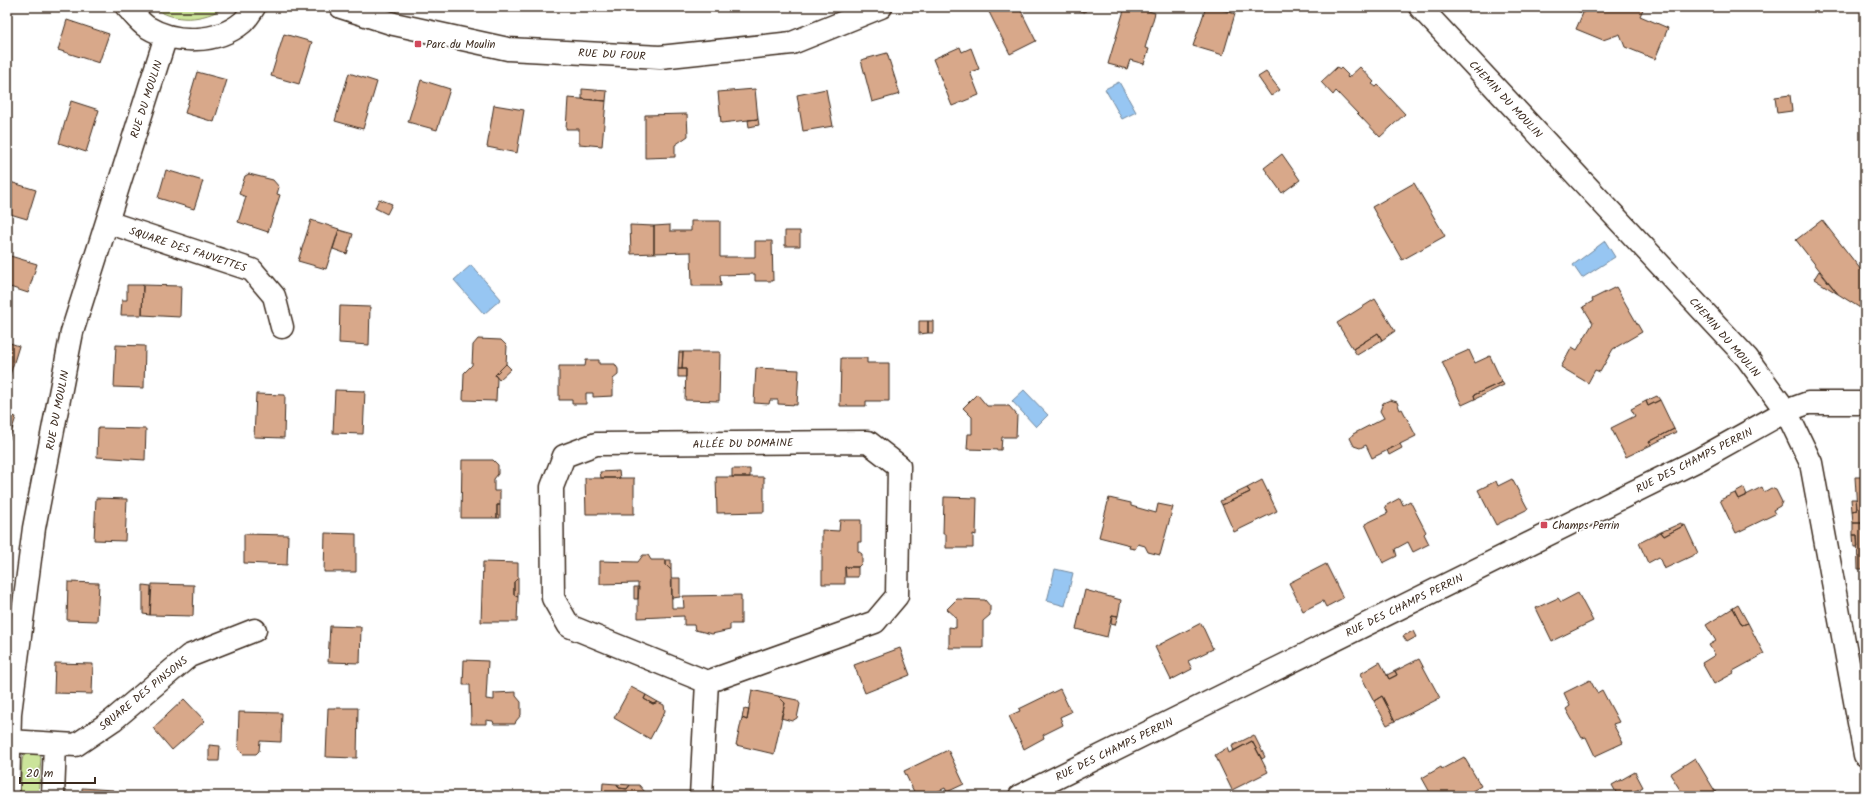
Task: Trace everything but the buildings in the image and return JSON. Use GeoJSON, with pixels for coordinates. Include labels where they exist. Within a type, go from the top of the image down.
{"type":"FeatureCollection","features":[{"type":"Feature","properties":{"kind":"street"},"geometry":{"type":"LineString","coordinates":[[127,7],[146,26],[166,36],[203,40],[230,31],[244,21],[254,7]]}},
{"type":"Feature","properties":{"kind":"street","name":"RUE DU FOUR"},"geometry":{"type":"LineString","coordinates":[[341,7],[394,24],[508,49],[660,57],[792,43],[881,7]]}},
{"type":"Feature","properties":{"kind":"street","name":"CHEMIN DU MOULIN"},"geometry":{"type":"LineString","coordinates":[[1420,7],[1747,358],[1786,411],[1811,463],[1865,755]]}},
{"type":"Feature","properties":{"kind":"street","name":"RUE DU MOULIN"},"geometry":{"type":"LineString","coordinates":[[8,796],[10,713],[34,528],[72,332],[166,36]]}},
{"type":"Feature","properties":{"kind":"street","name":"SQUARE DES FAUVETTES"},"geometry":{"type":"LineString","coordinates":[[107,222],[252,270],[274,296],[282,327]]}},
{"type":"Feature","properties":{"kind":"street","name":"RUE DES CHAMPS PERRIN"},"geometry":{"type":"LineString","coordinates":[[1020,796],[1700,459],[1786,411],[1808,403],[1865,403]]}},
{"type":"Feature","properties":{"kind":"street","name":"ALLÉE DU DOMAINE"},"geometry":{"type":"LineString","coordinates":[[868,442],[899,466],[897,596],[875,622],[707,682],[569,626],[554,598],[552,487],[564,456],[596,444],[868,442]]}},
{"type":"Feature","properties":{"kind":"street","name":"SQUARE DES PINSONS"},"geometry":{"type":"LineString","coordinates":[[9,741],[76,745],[113,720],[189,656],[255,630]]}},
{"type":"Feature","properties":{"kind":"street"},"geometry":{"type":"LineString","coordinates":[[701,796],[707,682]]}},
{"type":"Feature","properties":{"kind":"street"},"geometry":{"type":"LineString","coordinates":[[53,796],[55,744]]}},
{"type":"Feature","properties":{"kind":"green space"},"geometry":{"type":"Polygon","coordinates":[[[153,7],[225,7],[207,15],[179,18],[170,16],[153,7]]]}},
{"type":"Feature","properties":{"kind":"green space"},"geometry":{"type":"Polygon","coordinates":[[[24,752],[38,752],[41,758],[38,796],[20,796],[24,752]]]}},
{"type":"Feature","properties":{"kind":"water"},"geometry":{"type":"Polygon","coordinates":[[[1119,82],[1136,112],[1122,119],[1105,89],[1119,82]]]}},
{"type":"Feature","properties":{"kind":"water"},"geometry":{"type":"Polygon","coordinates":[[[1605,241],[1615,257],[1582,278],[1573,265],[1605,241]]]}},
{"type":"Feature","properties":{"kind":"water"},"geometry":{"type":"Polygon","coordinates":[[[471,265],[501,299],[484,314],[454,280],[471,265]]]}},
{"type":"Feature","properties":{"kind":"water"},"geometry":{"type":"Polygon","coordinates":[[[1024,390],[1048,415],[1036,427],[1012,401],[1024,390]]]}},
{"type":"Feature","properties":{"kind":"water"},"geometry":{"type":"Polygon","coordinates":[[[1055,569],[1073,573],[1065,606],[1047,601],[1055,569]]]}},
{"type":"Feature","properties":{"kind":"place","name":"Parc du Moulin"},"geometry":{"type":"Point","coordinates":[418,44]}},
{"type":"Feature","properties":{"kind":"place","name":"Champs Perrin"},"geometry":{"type":"Point","coordinates":[1544,525]}}]}
